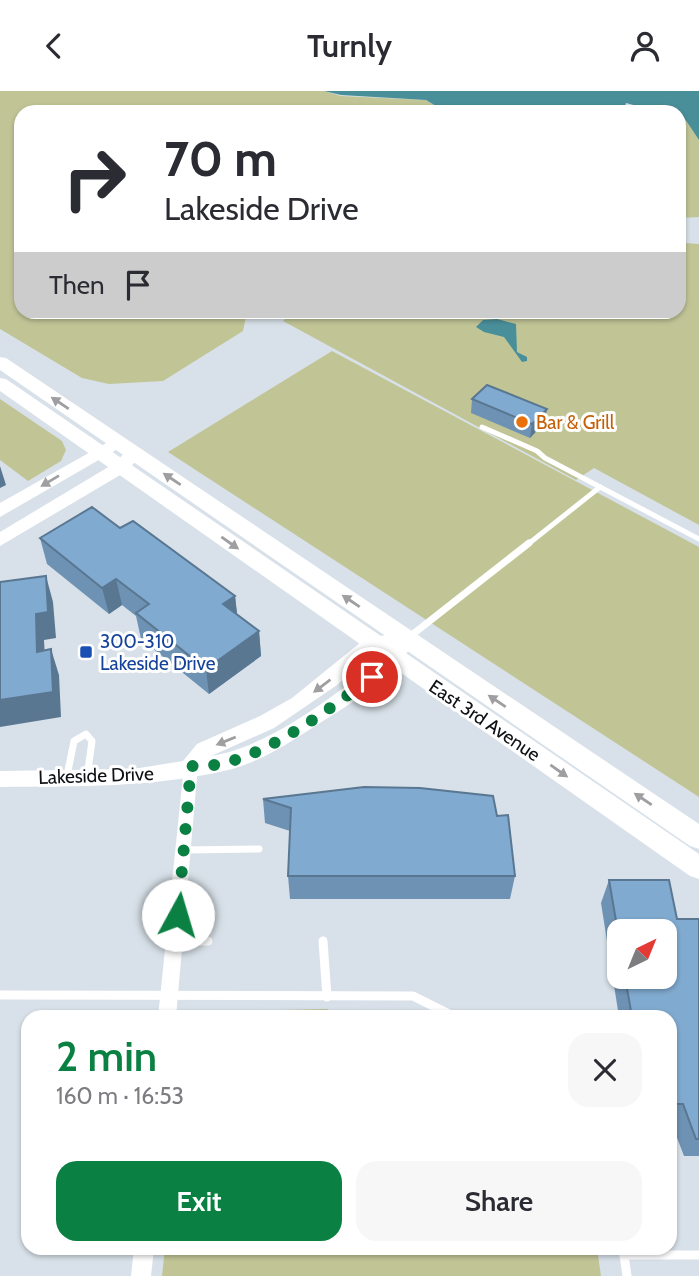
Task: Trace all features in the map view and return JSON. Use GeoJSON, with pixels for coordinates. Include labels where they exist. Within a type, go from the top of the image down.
{"type":"FeatureCollection","features":[{"type":"Feature","properties":{"kind":"main road"},"geometry":{"type":"LineString","coordinates":[[0,362],[124,454],[0,540]]}},
{"type":"Feature","properties":{"kind":"main road","name":"East 3rd Avenue"},"geometry":{"type":"LineString","coordinates":[[0,383],[99,452],[124,454],[401,649],[699,869]]}},
{"type":"Feature","properties":{"kind":"main road"},"geometry":{"type":"LineString","coordinates":[[0,511],[99,452]]}},
{"type":"Feature","properties":{"kind":"main road","name":"East 3rd Avenue"},"geometry":{"type":"LineString","coordinates":[[124,454],[373,643],[401,649],[699,838]]}},
{"type":"Feature","properties":{"kind":"street","name":"Lakeside Drive"},"geometry":{"type":"LineString","coordinates":[[191,766],[204,750],[267,722],[299,703],[373,643]]}},
{"type":"Feature","properties":{"kind":"street","name":"Lakeside Drive"},"geometry":{"type":"LineString","coordinates":[[0,779],[132,777],[228,762],[274,742],[342,700],[401,649]]}},
{"type":"Feature","properties":{"kind":"street"},"geometry":{"type":"LineString","coordinates":[[168,1010],[191,766]]}},
{"type":"Feature","properties":{"kind":"street"},"geometry":{"type":"LineString","coordinates":[[141,1276],[143,1255]]}},
{"type":"Feature","properties":{"kind":"lane"},"geometry":{"type":"LineString","coordinates":[[482,427],[537,451],[545,458],[699,539]]}},
{"type":"Feature","properties":{"kind":"lane"},"geometry":{"type":"LineString","coordinates":[[401,649],[600,487]]}},
{"type":"Feature","properties":{"kind":"lane"},"geometry":{"type":"LineString","coordinates":[[86,734],[92,741],[77,777],[74,741],[86,734]]}},
{"type":"Feature","properties":{"kind":"lane"},"geometry":{"type":"LineString","coordinates":[[185,850],[259,849]]}},
{"type":"Feature","properties":{"kind":"lane"},"geometry":{"type":"LineString","coordinates":[[175,941],[208,941]]}},
{"type":"Feature","properties":{"kind":"lane"},"geometry":{"type":"LineString","coordinates":[[323,941],[327,997]]}},
{"type":"Feature","properties":{"kind":"lane"},"geometry":{"type":"LineString","coordinates":[[0,995],[413,996],[441,1010]]}},
{"type":"Feature","properties":{"kind":"lane"},"geometry":{"type":"LineString","coordinates":[[677,1254],[699,1255]]}},
{"type":"Feature","properties":{"kind":"lane"},"geometry":{"type":"LineString","coordinates":[[624,1255],[627,1276]]}},
{"type":"Feature","properties":{"kind":"green space"},"geometry":{"type":"Polygon","coordinates":[[[0,91],[324,91],[341,96],[426,100],[434,105],[14,105],[14,319],[246,319],[243,331],[163,381],[109,384],[82,378],[0,329],[0,91]]]}},
{"type":"Feature","properties":{"kind":"green space"},"geometry":{"type":"Polygon","coordinates":[[[686,120],[699,140],[699,217],[686,218],[686,120]]]}},
{"type":"Feature","properties":{"kind":"green space"},"geometry":{"type":"Polygon","coordinates":[[[686,243],[699,244],[699,525],[594,468],[576,480],[283,321],[686,319],[686,243]]]}},
{"type":"Feature","properties":{"kind":"green space"},"geometry":{"type":"Polygon","coordinates":[[[332,351],[699,547],[699,797],[168,452],[332,351]]]}},
{"type":"Feature","properties":{"kind":"green space"},"geometry":{"type":"Polygon","coordinates":[[[0,399],[62,441],[66,450],[61,461],[28,481],[0,460],[0,399]]]}},
{"type":"Feature","properties":{"kind":"green space"},"geometry":{"type":"Polygon","coordinates":[[[164,1255],[598,1255],[601,1276],[162,1276],[164,1255]]]}},
{"type":"Feature","properties":{"kind":"water"},"geometry":{"type":"Polygon","coordinates":[[[324,91],[699,91],[699,140],[686,120],[686,105],[434,105],[426,100],[341,95],[324,91]]]}},
{"type":"Feature","properties":{"kind":"water"},"geometry":{"type":"Polygon","coordinates":[[[497,319],[516,324],[517,352],[527,357],[527,361],[522,362],[504,337],[476,327],[483,320],[497,319]]]}},
{"type":"Feature","properties":{"kind":"building"},"geometry":{"type":"Polygon","coordinates":[[[487,385],[547,409],[532,424],[472,399],[487,385]]]}},
{"type":"Feature","properties":{"kind":"building"},"geometry":{"type":"Polygon","coordinates":[[[92,507],[120,528],[133,521],[235,596],[223,604],[259,631],[206,669],[136,613],[149,604],[116,579],[102,588],[40,538],[92,507]]]}},
{"type":"Feature","properties":{"kind":"building"},"geometry":{"type":"Polygon","coordinates":[[[46,576],[48,612],[36,614],[37,652],[51,649],[53,692],[0,700],[0,582],[46,576]]]}},
{"type":"Feature","properties":{"kind":"building"},"geometry":{"type":"Polygon","coordinates":[[[364,787],[420,788],[493,796],[497,816],[508,815],[515,876],[288,876],[291,808],[263,799],[364,787]]]}},
{"type":"Feature","properties":{"kind":"building"},"geometry":{"type":"Polygon","coordinates":[[[609,880],[669,880],[677,919],[616,919],[609,880]]]}},
{"type":"Feature","properties":{"kind":"building"},"geometry":{"type":"Polygon","coordinates":[[[677,919],[699,919],[699,1139],[696,1139],[683,1104],[677,1104],[677,1010],[631,1010],[627,989],[677,989],[677,919]]]}},
{"type":"Feature","properties":{"kind":"place","name":"Bar & Grill"},"geometry":{"type":"Point","coordinates":[522,422]}},
{"type":"Feature","properties":{"kind":"place","name":"300-310 Lakeside Drive"},"geometry":{"type":"Point","coordinates":[86,652]}},
{"type":"Feature","properties":{"kind":"route"},"geometry":{"type":"LineString","coordinates":[[178,915],[191,766],[207,767],[228,762],[274,742],[342,700],[372,677]]}}]}
